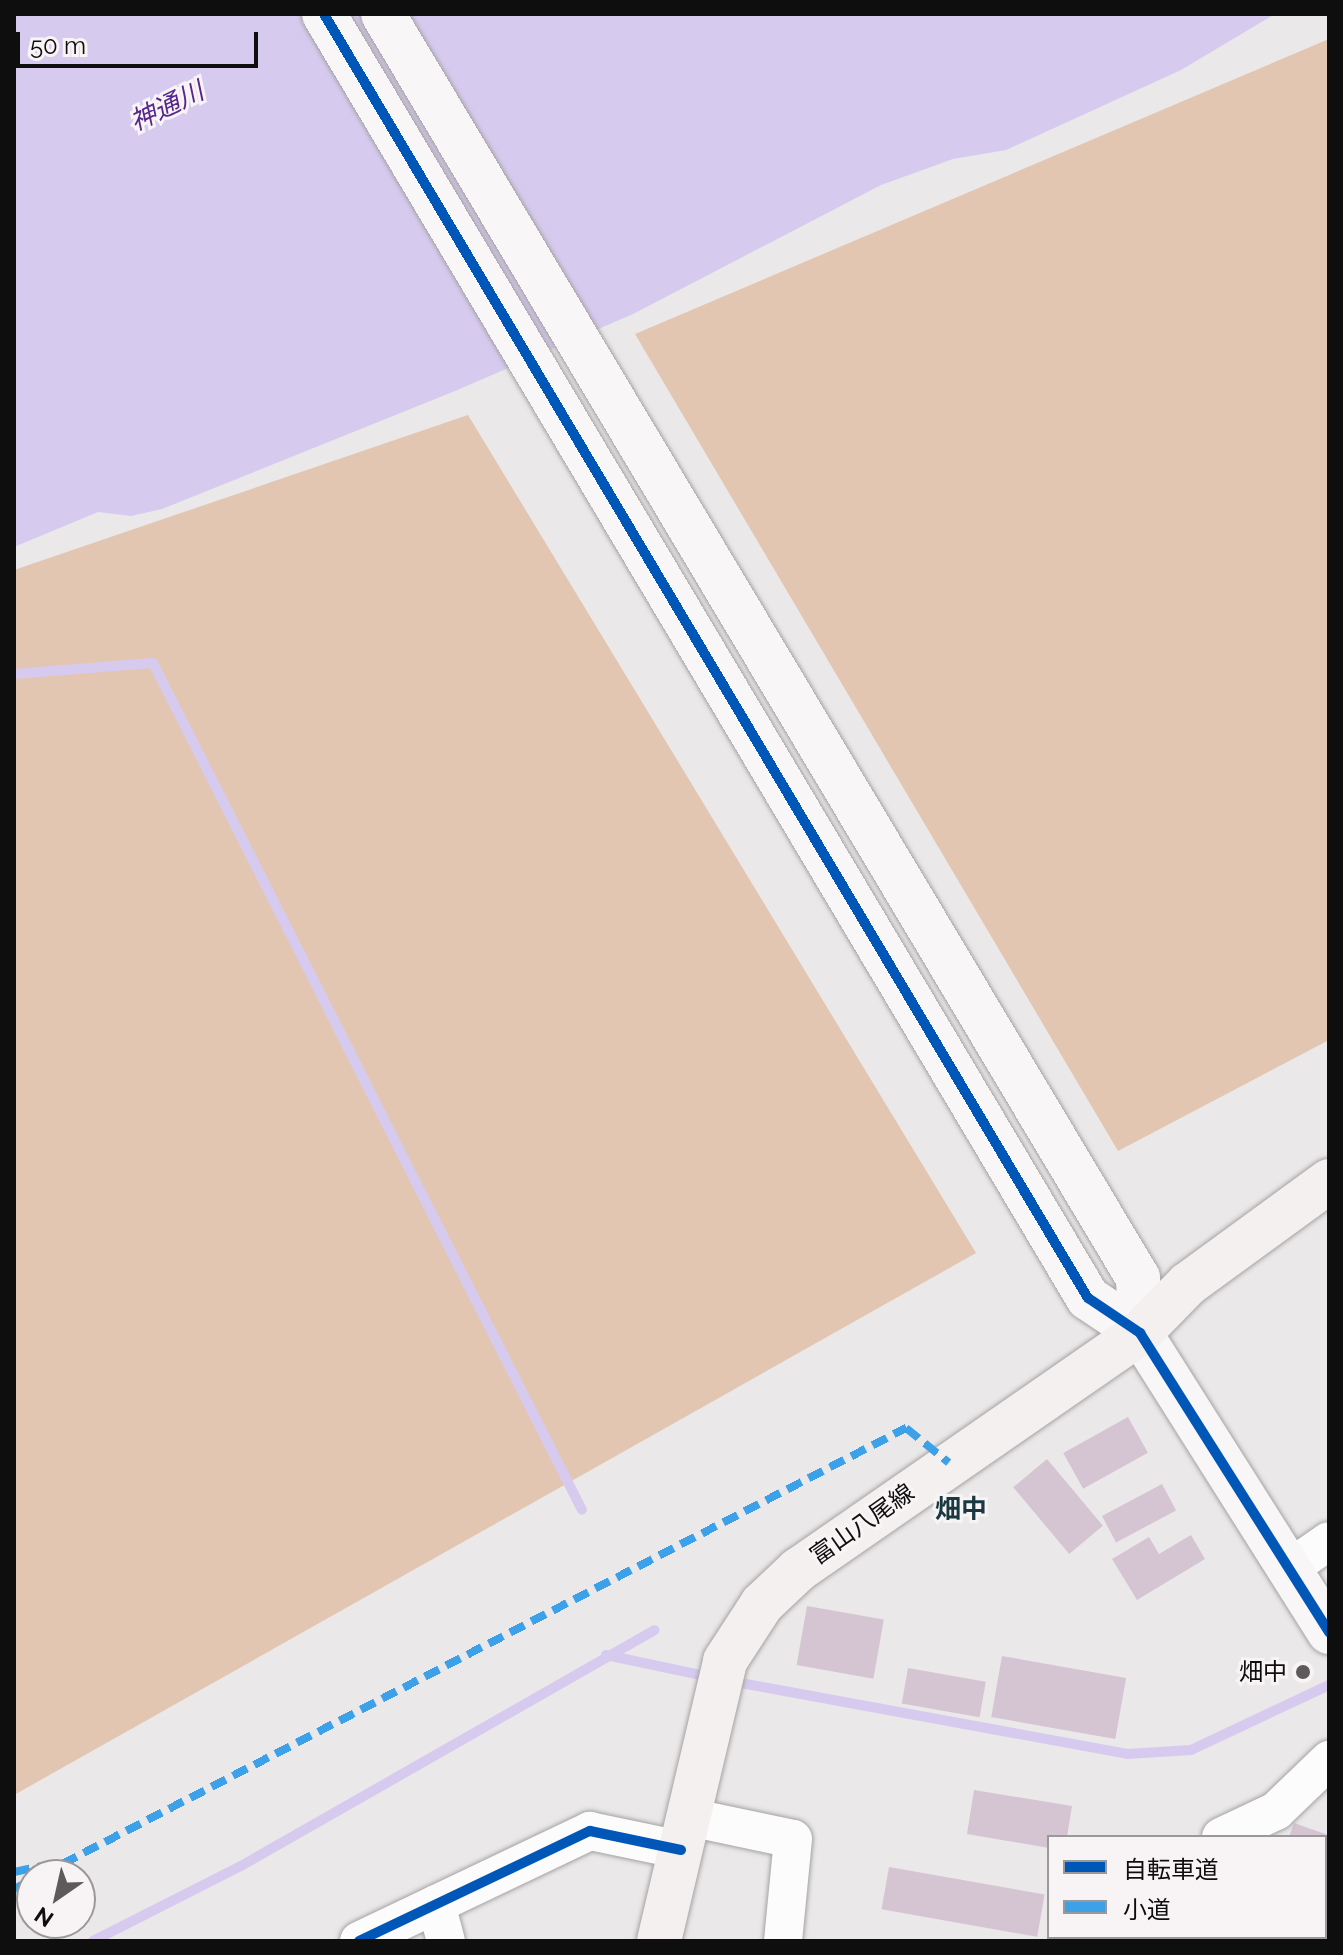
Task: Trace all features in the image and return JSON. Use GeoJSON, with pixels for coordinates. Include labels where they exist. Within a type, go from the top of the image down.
{"type":"FeatureCollection","features":[{"type":"Feature","properties":{"kind":"main road","name":"富山八尾線"},"geometry":{"type":"LineString","coordinates":[[659,1941],[720,1678],[762,1604],[798,1570],[1140,1333],[1188,1284],[1329,1181]]}},
{"type":"Feature","properties":{"kind":"street"},"geometry":{"type":"LineString","coordinates":[[324,14],[1088,1298],[1140,1333],[1329,1632]]}},
{"type":"Feature","properties":{"kind":"street"},"geometry":{"type":"LineString","coordinates":[[383,14],[1138,1278],[1140,1333]]}},
{"type":"Feature","properties":{"kind":"street"},"geometry":{"type":"LineString","coordinates":[[1290,1568],[1329,1541]]}},
{"type":"Feature","properties":{"kind":"street"},"geometry":{"type":"LineString","coordinates":[[1225,1835],[1276,1811],[1329,1760]]}},
{"type":"Feature","properties":{"kind":"street"},"geometry":{"type":"LineString","coordinates":[[359,1941],[590,1831],[793,1839],[783,1941]]}},
{"type":"Feature","properties":{"kind":"street"},"geometry":{"type":"LineString","coordinates":[[436,1904],[446,1941]]}},
{"type":"Feature","properties":{"kind":"shaded area"},"geometry":{"type":"Polygon","coordinates":[[[1329,39],[1329,1040],[1118,1151],[635,334],[1329,39]]]}},
{"type":"Feature","properties":{"kind":"shaded area"},"geometry":{"type":"Polygon","coordinates":[[[468,415],[976,1253],[14,1795],[14,570],[468,415]]]}},
{"type":"Feature","properties":{"kind":"water","name":"神通川"},"geometry":{"type":"Polygon","coordinates":[[[14,14],[1275,14],[1181,70],[1006,150],[953,159],[881,185],[633,314],[455,391],[162,509],[131,516],[98,512],[14,547],[14,14]]]}},
{"type":"Feature","properties":{"kind":"building"},"geometry":{"type":"Polygon","coordinates":[[[1128,1417],[1148,1453],[1083,1489],[1063,1453],[1128,1417]]]}},
{"type":"Feature","properties":{"kind":"building"},"geometry":{"type":"Polygon","coordinates":[[[1047,1459],[1103,1526],[1069,1554],[1013,1487],[1047,1459]]]}},
{"type":"Feature","properties":{"kind":"building"},"geometry":{"type":"Polygon","coordinates":[[[1162,1484],[1176,1510],[1116,1542],[1102,1516],[1162,1484]]]}},
{"type":"Feature","properties":{"kind":"building"},"geometry":{"type":"Polygon","coordinates":[[[1191,1535],[1205,1559],[1137,1600],[1112,1559],[1149,1537],[1159,1554],[1191,1535]]]}},
{"type":"Feature","properties":{"kind":"building"},"geometry":{"type":"Polygon","coordinates":[[[807,1606],[884,1620],[873,1679],[797,1665],[807,1606]]]}},
{"type":"Feature","properties":{"kind":"building"},"geometry":{"type":"Polygon","coordinates":[[[1002,1656],[1126,1678],[1115,1739],[991,1717],[1002,1656]]]}},
{"type":"Feature","properties":{"kind":"building"},"geometry":{"type":"Polygon","coordinates":[[[908,1668],[986,1682],[980,1717],[902,1703],[908,1668]]]}},
{"type":"Feature","properties":{"kind":"building"},"geometry":{"type":"Polygon","coordinates":[[[974,1790],[1072,1806],[1067,1835],[1047,1835],[1047,1848],[967,1834],[974,1790]]]}},
{"type":"Feature","properties":{"kind":"building"},"geometry":{"type":"Polygon","coordinates":[[[1294,1823],[1328,1835],[1327,1839],[1327,1835],[1290,1835],[1294,1823]]]}},
{"type":"Feature","properties":{"kind":"building"},"geometry":{"type":"Polygon","coordinates":[[[889,1867],[1045,1894],[1037,1937],[882,1909],[889,1867]]]}},
{"type":"Feature","properties":{"kind":"building"},"geometry":{"type":"Polygon","coordinates":[[[1329,1884],[1327,1937],[1327,1910],[1329,1884]]]}},
{"type":"Feature","properties":{"kind":"building"},"geometry":{"type":"Polygon","coordinates":[[[1306,1939],[1325,1939],[1324,1941],[1288,1941],[1306,1939]]]}},
{"type":"Feature","properties":{"kind":"waterway"},"geometry":{"type":"LineString","coordinates":[[14,674],[153,663],[582,1510]]}},
{"type":"Feature","properties":{"kind":"waterway"},"geometry":{"type":"LineString","coordinates":[[93,1941],[241,1866],[654,1630]]}},
{"type":"Feature","properties":{"kind":"waterway"},"geometry":{"type":"LineString","coordinates":[[606,1655],[710,1677]]}},
{"type":"Feature","properties":{"kind":"waterway"},"geometry":{"type":"LineString","coordinates":[[730,1681],[1127,1754],[1191,1750],[1329,1685]]}},
{"type":"Feature","properties":{"kind":"marked path"},"geometry":{"type":"LineString","coordinates":[[72,1859],[906,1428],[949,1463]]}},
{"type":"Feature","properties":{"kind":"cycle path"},"geometry":{"type":"LineString","coordinates":[[324,14],[1088,1298],[1140,1333],[1329,1632]]}},
{"type":"Feature","properties":{"kind":"cycle path"},"geometry":{"type":"LineString","coordinates":[[359,1941],[590,1831],[681,1850]]}},
{"type":"Feature","properties":{"kind":"place","name":"畑中"},"geometry":{"type":"Point","coordinates":[1303,1672]}},
{"type":"Feature","properties":{"kind":"district","name":"畑中"},"geometry":{"type":"Point","coordinates":[961,1510]}}]}
